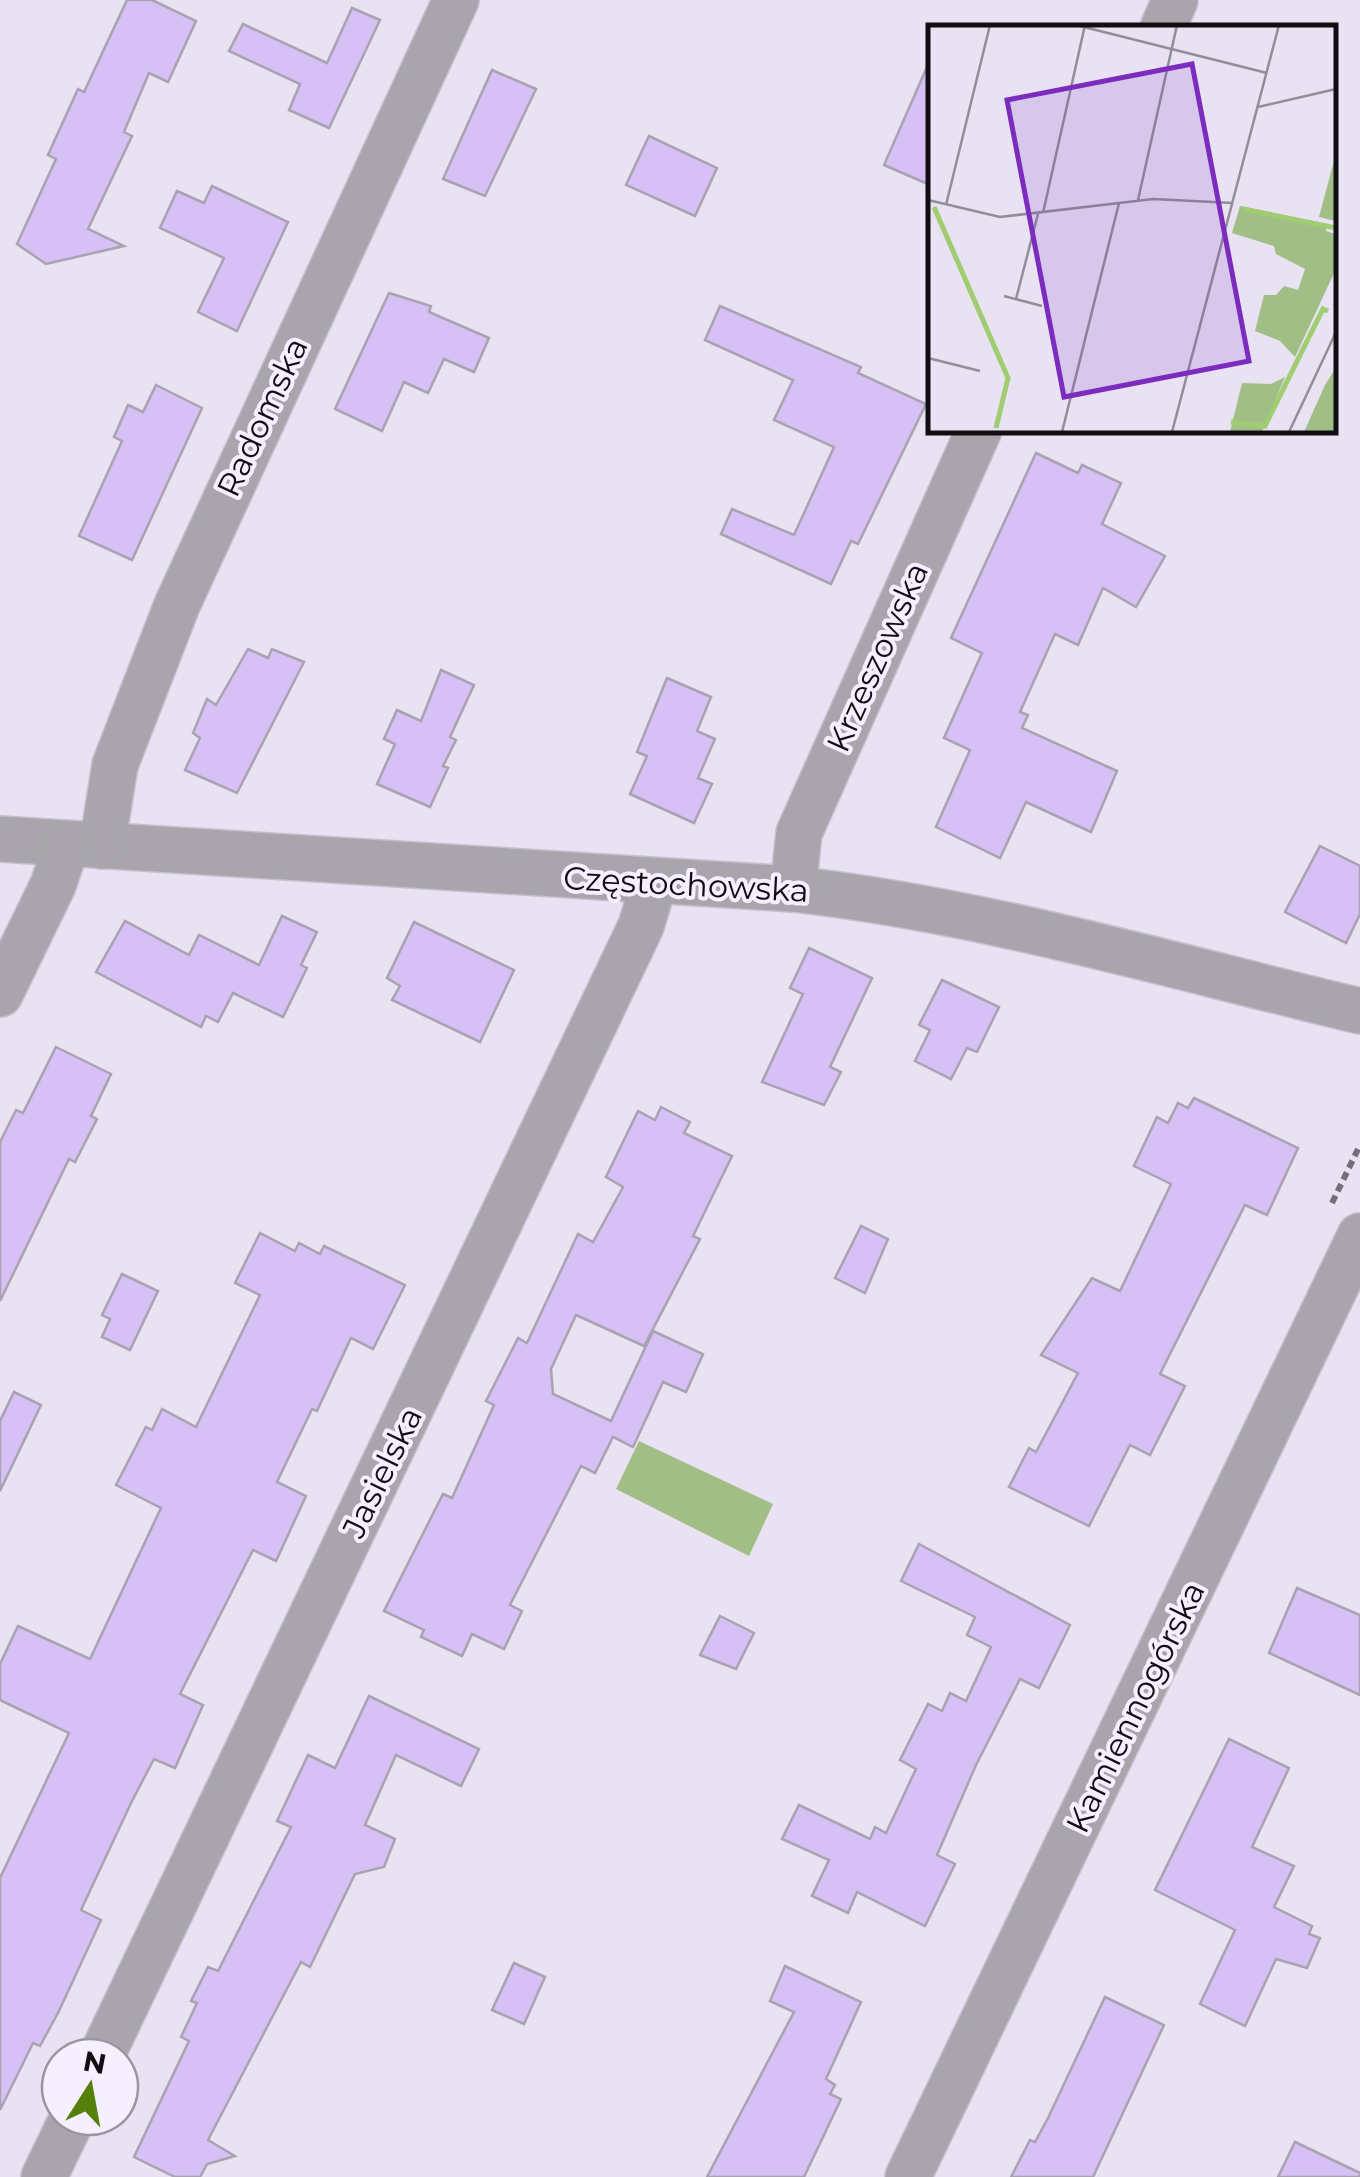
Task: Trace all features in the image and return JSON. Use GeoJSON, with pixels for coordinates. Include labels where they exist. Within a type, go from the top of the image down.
{"type":"FeatureCollection","features":[{"type":"Feature","properties":{"kind":"street","name":"Radomska"},"geometry":{"type":"LineString","coordinates":[[0,994],[53,885],[84,845],[177,605],[456,0]]}},
{"type":"Feature","properties":{"kind":"street"},"geometry":{"type":"LineString","coordinates":[[1164,25],[1176,0]]}},
{"type":"Feature","properties":{"kind":"street","name":"Krzeszowska"},"geometry":{"type":"LineString","coordinates":[[793,889],[798,832],[979,432]]}},
{"type":"Feature","properties":{"kind":"street","name":"Częstochowska"},"geometry":{"type":"LineString","coordinates":[[0,839],[793,889],[900,901],[1028,926],[1360,1011]]}},
{"type":"Feature","properties":{"kind":"street","name":"Jasielska"},"geometry":{"type":"LineString","coordinates":[[111,2037],[526,1176],[641,926],[654,883]]}},
{"type":"Feature","properties":{"kind":"street","name":"Kamiennogórska"},"geometry":{"type":"LineString","coordinates":[[908,2177],[1360,1236]]}},
{"type":"Feature","properties":{"kind":"street"},"geometry":{"type":"LineString","coordinates":[[44,2177],[63,2137]]}},
{"type":"Feature","properties":{"kind":"green space"},"geometry":{"type":"Polygon","coordinates":[[[639,1441],[773,1504],[749,1556],[616,1489],[639,1441]]]}},
{"type":"Feature","properties":{"kind":"building"},"geometry":{"type":"Polygon","coordinates":[[[127,0],[152,0],[196,21],[168,82],[149,73],[124,132],[132,136],[88,229],[124,246],[46,264],[17,244],[56,159],[48,155],[78,89],[84,92],[127,0]]]}},
{"type":"Feature","properties":{"kind":"building"},"geometry":{"type":"Polygon","coordinates":[[[352,8],[380,20],[329,128],[289,110],[300,84],[229,51],[243,24],[327,63],[352,8]]]}},
{"type":"Feature","properties":{"kind":"building"},"geometry":{"type":"Polygon","coordinates":[[[928,65],[928,184],[884,165],[928,65]]]}},
{"type":"Feature","properties":{"kind":"building"},"geometry":{"type":"Polygon","coordinates":[[[492,70],[536,89],[485,196],[443,179],[492,70]]]}},
{"type":"Feature","properties":{"kind":"building"},"geometry":{"type":"Polygon","coordinates":[[[649,136],[717,168],[695,216],[626,185],[649,136]]]}},
{"type":"Feature","properties":{"kind":"building"},"geometry":{"type":"Polygon","coordinates":[[[212,186],[288,222],[237,331],[198,312],[224,258],[160,228],[177,191],[204,203],[212,186]]]}},
{"type":"Feature","properties":{"kind":"building"},"geometry":{"type":"Polygon","coordinates":[[[389,293],[431,306],[429,312],[489,338],[474,372],[444,359],[428,393],[404,382],[382,431],[335,409],[389,293]]]}},
{"type":"Feature","properties":{"kind":"building"},"geometry":{"type":"Polygon","coordinates":[[[720,306],[861,367],[858,373],[926,404],[858,544],[851,541],[831,584],[721,534],[732,509],[794,535],[834,447],[774,420],[793,380],[705,340],[720,306]]]}},
{"type":"Feature","properties":{"kind":"building"},"geometry":{"type":"Polygon","coordinates":[[[156,385],[202,408],[132,560],[79,536],[122,441],[114,437],[128,405],[143,412],[156,385]]]}},
{"type":"Feature","properties":{"kind":"building"},"geometry":{"type":"Polygon","coordinates":[[[1036,453],[1078,473],[1082,465],[1121,483],[1102,524],[1165,556],[1136,607],[1103,588],[1078,645],[1055,634],[1020,712],[1028,715],[1022,728],[1117,771],[1091,832],[1026,802],[1000,858],[936,827],[970,750],[944,738],[982,653],[951,638],[1036,453]]]}},
{"type":"Feature","properties":{"kind":"building"},"geometry":{"type":"Polygon","coordinates":[[[248,649],[268,658],[272,649],[304,662],[237,793],[185,770],[200,738],[193,733],[207,699],[216,705],[248,649]]]}},
{"type":"Feature","properties":{"kind":"building"},"geometry":{"type":"Polygon","coordinates":[[[441,670],[474,685],[450,737],[456,740],[443,766],[448,768],[430,807],[377,784],[395,744],[384,739],[397,710],[421,721],[441,670]]]}},
{"type":"Feature","properties":{"kind":"building"},"geometry":{"type":"Polygon","coordinates":[[[667,678],[711,697],[697,731],[715,739],[698,778],[712,784],[694,823],[630,794],[647,756],[637,752],[667,678]]]}},
{"type":"Feature","properties":{"kind":"building"},"geometry":{"type":"Polygon","coordinates":[[[1320,846],[1360,866],[1360,914],[1346,943],[1285,912],[1320,846]]]}},
{"type":"Feature","properties":{"kind":"building"},"geometry":{"type":"Polygon","coordinates":[[[282,916],[317,932],[301,965],[307,968],[283,1017],[233,993],[218,1022],[206,1016],[201,1027],[96,972],[125,921],[189,955],[199,935],[259,965],[282,916]]]}},
{"type":"Feature","properties":{"kind":"building"},"geometry":{"type":"Polygon","coordinates":[[[414,922],[514,970],[480,1042],[392,1000],[400,986],[387,978],[414,922]]]}},
{"type":"Feature","properties":{"kind":"building"},"geometry":{"type":"Polygon","coordinates":[[[809,948],[872,978],[830,1067],[841,1072],[824,1105],[762,1082],[803,994],[790,988],[809,948]]]}},
{"type":"Feature","properties":{"kind":"building"},"geometry":{"type":"Polygon","coordinates":[[[942,980],[999,1007],[977,1052],[967,1048],[951,1079],[915,1061],[930,1030],[919,1025],[942,980]]]}},
{"type":"Feature","properties":{"kind":"building"},"geometry":{"type":"Polygon","coordinates":[[[56,1047],[111,1074],[91,1116],[97,1119],[75,1162],[69,1159],[0,1301],[0,1142],[16,1110],[23,1113],[56,1047]]]}},
{"type":"Feature","properties":{"kind":"building"},"geometry":{"type":"Polygon","coordinates":[[[1194,1098],[1298,1148],[1267,1215],[1245,1205],[1160,1374],[1185,1386],[1150,1455],[1130,1445],[1089,1526],[1009,1487],[1029,1448],[1036,1452],[1078,1373],[1041,1355],[1092,1278],[1120,1291],[1171,1184],[1134,1166],[1157,1117],[1168,1123],[1178,1103],[1188,1108],[1194,1098]]]}},
{"type":"Feature","properties":{"kind":"building"},"geometry":{"type":"Polygon","coordinates":[[[661,1107],[690,1122],[684,1133],[732,1156],[693,1236],[700,1239],[644,1346],[576,1315],[551,1369],[553,1394],[611,1421],[653,1331],[703,1354],[686,1392],[663,1382],[633,1447],[613,1437],[595,1473],[581,1466],[510,1605],[522,1611],[504,1649],[472,1634],[462,1656],[421,1637],[424,1630],[384,1611],[443,1494],[452,1498],[494,1405],[486,1401],[518,1338],[527,1343],[578,1234],[593,1242],[623,1187],[606,1177],[638,1111],[655,1120],[661,1107]]]}},
{"type":"Feature","properties":{"kind":"building"},"geometry":{"type":"Polygon","coordinates":[[[861,1226],[888,1239],[865,1293],[835,1278],[861,1226]]]}},
{"type":"Feature","properties":{"kind":"building"},"geometry":{"type":"Polygon","coordinates":[[[260,1233],[295,1251],[299,1243],[320,1254],[324,1246],[405,1285],[373,1349],[351,1338],[317,1411],[312,1409],[277,1482],[306,1496],[276,1561],[253,1550],[180,1694],[203,1705],[175,1768],[154,1759],[132,1801],[81,1910],[101,1920],[59,2011],[45,2037],[40,2037],[40,2046],[33,2043],[0,2110],[0,1878],[69,1733],[0,1700],[0,1664],[18,1626],[90,1659],[161,1508],[116,1485],[146,1427],[152,1430],[162,1409],[196,1427],[260,1295],[235,1283],[260,1233]]]}},
{"type":"Feature","properties":{"kind":"building"},"geometry":{"type":"Polygon","coordinates":[[[122,1274],[158,1291],[130,1350],[102,1337],[110,1319],[102,1315],[122,1274]]]}},
{"type":"Feature","properties":{"kind":"building"},"geometry":{"type":"Polygon","coordinates":[[[14,1392],[41,1405],[0,1491],[0,1421],[14,1392]]]}},
{"type":"Feature","properties":{"kind":"building"},"geometry":{"type":"Polygon","coordinates":[[[919,1544],[1070,1625],[1039,1688],[1020,1679],[976,1765],[937,1855],[955,1864],[925,1926],[857,1892],[848,1913],[812,1896],[829,1860],[782,1839],[799,1805],[870,1839],[875,1827],[886,1833],[916,1769],[900,1760],[928,1704],[942,1711],[950,1693],[966,1701],[991,1647],[967,1635],[975,1617],[901,1581],[919,1544]]]}},
{"type":"Feature","properties":{"kind":"building"},"geometry":{"type":"Polygon","coordinates":[[[1297,1588],[1360,1615],[1360,1695],[1269,1653],[1297,1588]]]}},
{"type":"Feature","properties":{"kind":"building"},"geometry":{"type":"Polygon","coordinates":[[[720,1616],[754,1633],[736,1669],[700,1655],[720,1616]]]}},
{"type":"Feature","properties":{"kind":"building"},"geometry":{"type":"Polygon","coordinates":[[[369,1696],[479,1749],[461,1786],[396,1755],[365,1825],[395,1839],[384,1867],[355,1874],[310,1967],[301,1962],[208,2140],[235,2156],[207,2164],[200,2177],[175,2177],[134,2157],[189,2041],[181,2037],[197,2003],[191,2001],[208,1967],[218,1971],[291,1827],[277,1821],[308,1755],[335,1768],[369,1696]]]}},
{"type":"Feature","properties":{"kind":"building"},"geometry":{"type":"Polygon","coordinates":[[[1229,1739],[1289,1768],[1252,1847],[1294,1866],[1274,1907],[1312,1926],[1309,1934],[1320,1938],[1307,1968],[1276,1959],[1245,2026],[1200,2004],[1235,1930],[1155,1890],[1229,1739]]]}},
{"type":"Feature","properties":{"kind":"building"},"geometry":{"type":"Polygon","coordinates":[[[514,1963],[545,1977],[524,2024],[492,2010],[514,1963]]]}},
{"type":"Feature","properties":{"kind":"building"},"geometry":{"type":"Polygon","coordinates":[[[785,1966],[861,2002],[826,2079],[835,2085],[830,2094],[841,2099],[804,2177],[707,2177],[794,2012],[770,2001],[785,1966]]]}},
{"type":"Feature","properties":{"kind":"building"},"geometry":{"type":"Polygon","coordinates":[[[1105,1997],[1164,2025],[1093,2177],[1011,2177],[1030,2140],[1035,2142],[1048,2118],[1105,1997]]]}},
{"type":"Feature","properties":{"kind":"building"},"geometry":{"type":"Polygon","coordinates":[[[1295,2142],[1360,2173],[1360,2177],[1278,2177],[1295,2142]]]}}]}
